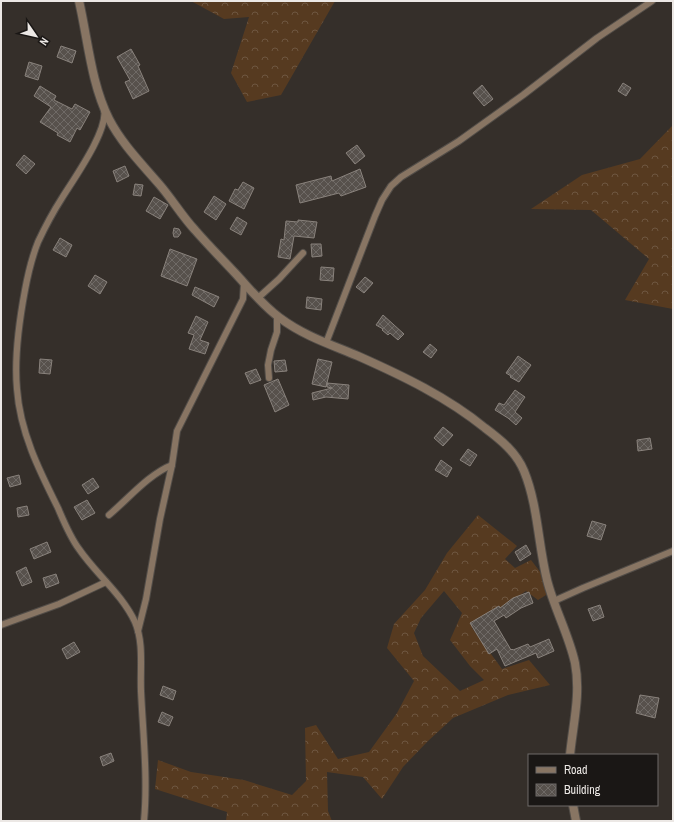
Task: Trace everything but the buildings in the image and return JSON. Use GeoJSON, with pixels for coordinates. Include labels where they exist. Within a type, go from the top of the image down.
{"type":"FeatureCollection","features":[{"type":"Feature","properties":{"kind":"street"},"geometry":{"type":"LineString","coordinates":[[79,1],[93,69],[105,114],[98,135],[83,166],[37,243],[28,274],[21,315],[17,351],[17,389],[22,421],[28,444],[40,474],[78,548],[129,610],[138,631],[140,641],[144,744],[144,821]]}},
{"type":"Feature","properties":{"kind":"street"},"geometry":{"type":"LineString","coordinates":[[326,343],[375,216],[382,200],[391,186],[400,177],[459,141],[597,38],[652,1]]}},
{"type":"Feature","properties":{"kind":"street"},"geometry":{"type":"LineString","coordinates":[[102,102],[108,118],[127,147],[196,231],[277,316],[301,332],[389,370],[437,395],[469,415],[513,452],[525,472],[529,486],[537,521],[543,564],[574,661],[578,681],[578,699],[570,754]]}},
{"type":"Feature","properties":{"kind":"street"},"geometry":{"type":"LineString","coordinates":[[259,297],[279,279],[303,253]]}},
{"type":"Feature","properties":{"kind":"street"},"geometry":{"type":"LineString","coordinates":[[138,631],[146,599],[160,519],[172,465],[177,431],[243,299],[244,283]]}},
{"type":"Feature","properties":{"kind":"street"},"geometry":{"type":"LineString","coordinates":[[269,378],[268,365],[277,332],[277,316]]}},
{"type":"Feature","properties":{"kind":"street"},"geometry":{"type":"LineString","coordinates":[[109,515],[163,469],[172,465]]}},
{"type":"Feature","properties":{"kind":"street"},"geometry":{"type":"LineString","coordinates":[[554,601],[673,551]]}},
{"type":"Feature","properties":{"kind":"street"},"geometry":{"type":"LineString","coordinates":[[1,625],[59,604],[106,582]]}},
{"type":"Feature","properties":{"kind":"street"},"geometry":{"type":"LineString","coordinates":[[573,806],[576,821]]}},
{"type":"Feature","properties":{"kind":"green space"},"geometry":{"type":"Polygon","coordinates":[[[191,1],[335,1],[281,95],[247,102],[231,73],[249,17],[224,19],[191,1]]]}},
{"type":"Feature","properties":{"kind":"green space"},"geometry":{"type":"Polygon","coordinates":[[[673,125],[673,309],[625,300],[649,259],[591,210],[531,209],[582,175],[640,159],[673,125]]]}},
{"type":"Feature","properties":{"kind":"green space"},"geometry":{"type":"Polygon","coordinates":[[[478,515],[517,546],[505,559],[515,568],[531,560],[554,590],[538,600],[526,591],[472,628],[502,669],[529,660],[550,685],[508,695],[453,718],[403,767],[382,799],[363,777],[327,772],[328,811],[332,821],[226,821],[227,812],[155,789],[158,760],[191,772],[244,780],[292,795],[306,781],[305,728],[316,725],[338,759],[369,752],[397,713],[414,681],[387,648],[394,624],[425,590],[447,553],[478,515]],[[444,591],[421,618],[414,633],[423,656],[460,691],[484,680],[470,666],[450,640],[462,613],[444,591]]]}}]}
